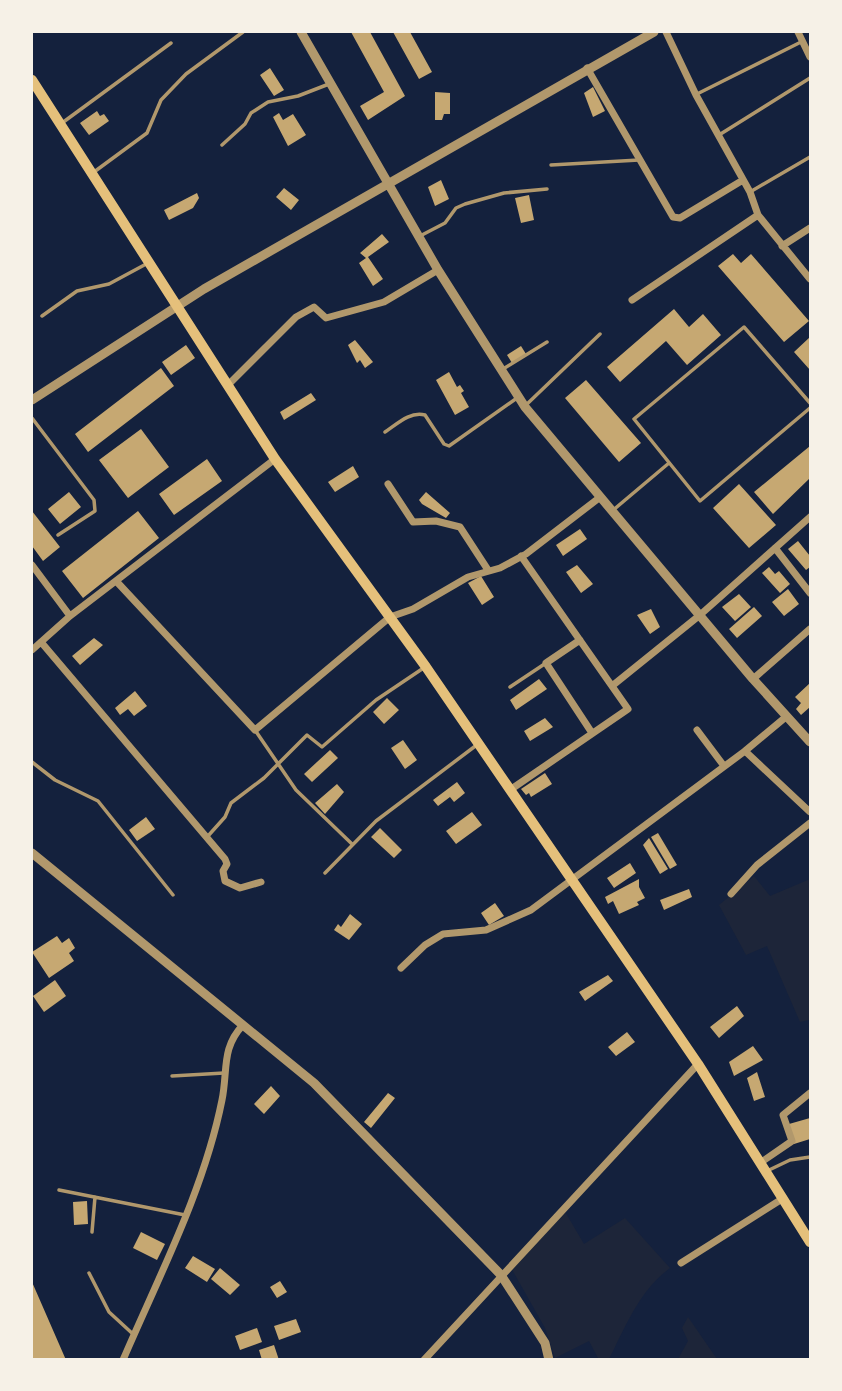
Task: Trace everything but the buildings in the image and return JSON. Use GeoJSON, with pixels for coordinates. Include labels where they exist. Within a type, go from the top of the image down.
{"type":"FeatureCollection","features":[{"type":"Feature","properties":{"kind":"main road"},"geometry":{"type":"LineString","coordinates":[[32,80],[275,459],[426,667],[698,1064],[810,1242]]}},
{"type":"Feature","properties":{"kind":"street"},"geometry":{"type":"LineString","coordinates":[[301,32],[438,270],[525,407],[599,498],[810,742]]}},
{"type":"Feature","properties":{"kind":"street"},"geometry":{"type":"LineString","coordinates":[[32,400],[177,305],[654,32]]}},
{"type":"Feature","properties":{"kind":"street"},"geometry":{"type":"LineString","coordinates":[[666,32],[695,95],[750,192],[758,215],[810,279]]}},
{"type":"Feature","properties":{"kind":"street"},"geometry":{"type":"LineString","coordinates":[[798,32],[810,57]]}},
{"type":"Feature","properties":{"kind":"street"},"geometry":{"type":"LineString","coordinates":[[587,68],[676,219],[743,180]]}},
{"type":"Feature","properties":{"kind":"street"},"geometry":{"type":"LineString","coordinates":[[632,300],[758,215]]}},
{"type":"Feature","properties":{"kind":"street"},"geometry":{"type":"LineString","coordinates":[[782,246],[810,228]]}},
{"type":"Feature","properties":{"kind":"street"},"geometry":{"type":"LineString","coordinates":[[228,384],[296,317],[314,307],[326,318],[384,302],[438,270]]}},
{"type":"Feature","properties":{"kind":"street"},"geometry":{"type":"LineString","coordinates":[[32,650],[70,616],[275,459]]}},
{"type":"Feature","properties":{"kind":"street"},"geometry":{"type":"LineString","coordinates":[[388,484],[412,522],[436,520],[460,527],[488,570]]}},
{"type":"Feature","properties":{"kind":"street"},"geometry":{"type":"LineString","coordinates":[[117,582],[255,730],[390,617],[413,608],[468,577],[521,556],[599,498]]}},
{"type":"Feature","properties":{"kind":"street"},"geometry":{"type":"LineString","coordinates":[[612,686],[700,615],[810,517]]}},
{"type":"Feature","properties":{"kind":"street"},"geometry":{"type":"LineString","coordinates":[[775,548],[810,593]]}},
{"type":"Feature","properties":{"kind":"street"},"geometry":{"type":"LineString","coordinates":[[510,790],[628,709],[521,556]]}},
{"type":"Feature","properties":{"kind":"street"},"geometry":{"type":"LineString","coordinates":[[32,565],[70,616]]}},
{"type":"Feature","properties":{"kind":"street"},"geometry":{"type":"LineString","coordinates":[[754,679],[810,629]]}},
{"type":"Feature","properties":{"kind":"street"},"geometry":{"type":"LineString","coordinates":[[580,640],[546,663],[592,733]]}},
{"type":"Feature","properties":{"kind":"street"},"geometry":{"type":"LineString","coordinates":[[41,642],[228,864],[223,871],[225,881],[240,888],[261,882]]}},
{"type":"Feature","properties":{"kind":"street"},"geometry":{"type":"LineString","coordinates":[[401,968],[425,945],[443,934],[486,930],[531,910],[745,751],[787,716]]}},
{"type":"Feature","properties":{"kind":"street"},"geometry":{"type":"LineString","coordinates":[[697,730],[724,766]]}},
{"type":"Feature","properties":{"kind":"street"},"geometry":{"type":"LineString","coordinates":[[745,751],[810,812]]}},
{"type":"Feature","properties":{"kind":"street"},"geometry":{"type":"LineString","coordinates":[[731,894],[757,865],[810,823]]}},
{"type":"Feature","properties":{"kind":"street"},"geometry":{"type":"LineString","coordinates":[[32,853],[314,1083],[501,1275],[545,1343],[548,1360]]}},
{"type":"Feature","properties":{"kind":"street"},"geometry":{"type":"LineString","coordinates":[[123,1360],[185,1215],[223,1099],[224,1073],[230,1041],[243,1025]]}},
{"type":"Feature","properties":{"kind":"street"},"geometry":{"type":"LineString","coordinates":[[424,1360],[698,1064]]}},
{"type":"Feature","properties":{"kind":"street"},"geometry":{"type":"LineString","coordinates":[[762,1168],[792,1141],[783,1115],[810,1093]]}},
{"type":"Feature","properties":{"kind":"street"},"geometry":{"type":"LineString","coordinates":[[681,1263],[782,1199]]}},
{"type":"Feature","properties":{"kind":"lane"},"geometry":{"type":"LineString","coordinates":[[92,173],[147,133],[161,100],[186,74],[243,32]]}},
{"type":"Feature","properties":{"kind":"lane"},"geometry":{"type":"LineString","coordinates":[[695,95],[803,41]]}},
{"type":"Feature","properties":{"kind":"lane"},"geometry":{"type":"LineString","coordinates":[[60,124],[171,43]]}},
{"type":"Feature","properties":{"kind":"lane"},"geometry":{"type":"LineString","coordinates":[[717,136],[810,78]]}},
{"type":"Feature","properties":{"kind":"lane"},"geometry":{"type":"LineString","coordinates":[[222,145],[245,124],[251,113],[268,102],[298,96],[332,82]]}},
{"type":"Feature","properties":{"kind":"lane"},"geometry":{"type":"LineString","coordinates":[[750,192],[810,157]]}},
{"type":"Feature","properties":{"kind":"lane"},"geometry":{"type":"LineString","coordinates":[[551,165],[640,160]]}},
{"type":"Feature","properties":{"kind":"lane"},"geometry":{"type":"LineString","coordinates":[[420,236],[445,223],[456,208],[504,193],[547,189]]}},
{"type":"Feature","properties":{"kind":"lane"},"geometry":{"type":"LineString","coordinates":[[42,316],[77,291],[108,284],[149,262]]}},
{"type":"Feature","properties":{"kind":"lane"},"geometry":{"type":"LineString","coordinates":[[810,403],[744,327],[634,419],[700,501],[810,408]]}},
{"type":"Feature","properties":{"kind":"lane"},"geometry":{"type":"LineString","coordinates":[[525,407],[600,334]]}},
{"type":"Feature","properties":{"kind":"lane"},"geometry":{"type":"LineString","coordinates":[[502,370],[547,342]]}},
{"type":"Feature","properties":{"kind":"lane"},"geometry":{"type":"LineString","coordinates":[[385,432],[413,414],[420,413],[425,415],[444,444],[455,444],[519,397]]}},
{"type":"Feature","properties":{"kind":"lane"},"geometry":{"type":"LineString","coordinates":[[32,418],[94,500],[95,510],[88,518],[58,535]]}},
{"type":"Feature","properties":{"kind":"lane"},"geometry":{"type":"LineString","coordinates":[[611,512],[669,463]]}},
{"type":"Feature","properties":{"kind":"lane"},"geometry":{"type":"LineString","coordinates":[[510,687],[546,663]]}},
{"type":"Feature","properties":{"kind":"lane"},"geometry":{"type":"LineString","coordinates":[[206,838],[225,817],[231,803],[307,735],[322,747],[376,700],[426,667]]}},
{"type":"Feature","properties":{"kind":"lane"},"geometry":{"type":"LineString","coordinates":[[255,730],[309,805],[352,844]]}},
{"type":"Feature","properties":{"kind":"lane"},"geometry":{"type":"LineString","coordinates":[[325,873],[352,844],[406,796],[478,744]]}},
{"type":"Feature","properties":{"kind":"lane"},"geometry":{"type":"LineString","coordinates":[[32,762],[55,780],[98,801],[173,895]]}},
{"type":"Feature","properties":{"kind":"lane"},"geometry":{"type":"LineString","coordinates":[[172,1076],[224,1073]]}},
{"type":"Feature","properties":{"kind":"lane"},"geometry":{"type":"LineString","coordinates":[[762,1168],[810,1157]]}},
{"type":"Feature","properties":{"kind":"lane"},"geometry":{"type":"LineString","coordinates":[[58,1190],[185,1215]]}},
{"type":"Feature","properties":{"kind":"lane"},"geometry":{"type":"LineString","coordinates":[[92,1232],[95,1197]]}},
{"type":"Feature","properties":{"kind":"lane"},"geometry":{"type":"LineString","coordinates":[[89,1273],[109,1312],[134,1335]]}},
{"type":"Feature","properties":{"kind":"shaded area"},"geometry":{"type":"Polygon","coordinates":[[[754,876],[770,896],[810,879],[809,1020],[800,1022],[767,946],[746,955],[719,905],[754,876]]]}},
{"type":"Feature","properties":{"kind":"shaded area"},"geometry":{"type":"Polygon","coordinates":[[[564,1210],[584,1244],[625,1218],[670,1268],[642,1298],[609,1359],[599,1360],[589,1341],[555,1358],[545,1328],[510,1266],[564,1210]]]}},
{"type":"Feature","properties":{"kind":"shaded area"},"geometry":{"type":"Polygon","coordinates":[[[688,1317],[717,1359],[678,1359],[688,1341],[682,1328],[688,1317]]]}}]}
